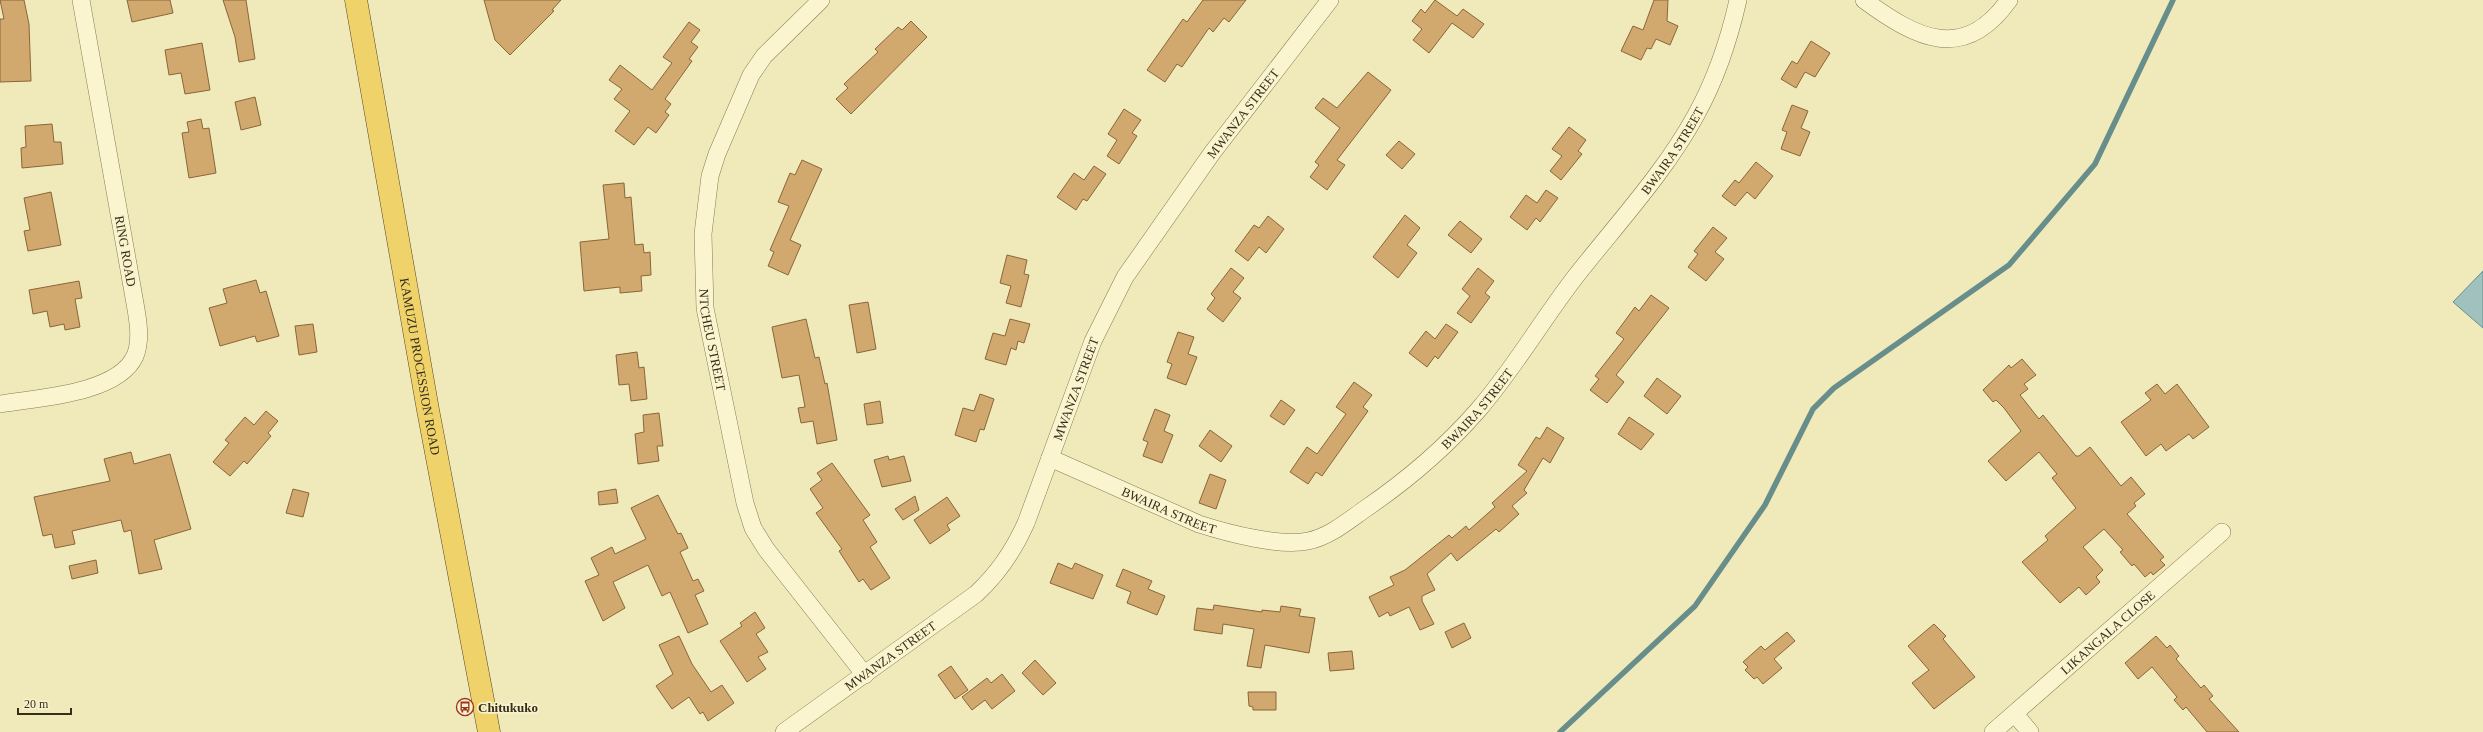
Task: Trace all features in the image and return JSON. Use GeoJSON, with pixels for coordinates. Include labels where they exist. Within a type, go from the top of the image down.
{"type":"FeatureCollection","features":[{"type":"Feature","properties":{"kind":"highway","name":"KAMUZU PROCESSION ROAD"},"geometry":{"type":"LineString","coordinates":[[356,0],[428,410],[488,732]]}},
{"type":"Feature","properties":{"kind":"street","name":"RING ROAD"},"geometry":{"type":"LineString","coordinates":[[0,404],[84,390],[106,382],[124,370],[135,356],[139,339],[134,292],[81,0]]}},
{"type":"Feature","properties":{"kind":"street","name":"NTCHEU STREET"},"geometry":{"type":"LineString","coordinates":[[821,0],[764,56],[751,75],[717,154],[710,176],[703,234],[703,287],[705,308],[745,503],[753,528],[766,549],[866,675]]}},
{"type":"Feature","properties":{"kind":"street","name":"MWANZA STREET"},"geometry":{"type":"LineString","coordinates":[[784,732],[866,675],[976,594],[989,582],[1017,542],[1093,341],[1125,277],[1212,153],[1330,0]]}},
{"type":"Feature","properties":{"kind":"street","name":"BWAIRA STREET"},"geometry":{"type":"LineString","coordinates":[[1050,458],[1199,524],[1216,529],[1270,541],[1307,541],[1343,524],[1383,496],[1455,434],[1500,382],[1569,285],[1682,140],[1711,84],[1724,51],[1738,0]]}},
{"type":"Feature","properties":{"kind":"street"},"geometry":{"type":"LineString","coordinates":[[1864,0],[1902,24],[1926,35],[1944,39],[1964,38],[1983,29],[1998,16],[2009,0]]}},
{"type":"Feature","properties":{"kind":"street","name":"LIKANGALA CLOSE"},"geometry":{"type":"LineString","coordinates":[[1993,732],[2222,532]]}},
{"type":"Feature","properties":{"kind":"street"},"geometry":{"type":"LineString","coordinates":[[2015,714],[2030,732]]}},
{"type":"Feature","properties":{"kind":"water"},"geometry":{"type":"Polygon","coordinates":[[[2483,271],[2483,328],[2453,302],[2483,271]]]}},
{"type":"Feature","properties":{"kind":"building"},"geometry":{"type":"Polygon","coordinates":[[[0,0],[24,0],[29,24],[31,81],[0,82],[0,19],[4,19],[0,0]]]}},
{"type":"Feature","properties":{"kind":"building"},"geometry":{"type":"Polygon","coordinates":[[[127,0],[170,0],[173,13],[132,22],[127,0]]]}},
{"type":"Feature","properties":{"kind":"building"},"geometry":{"type":"Polygon","coordinates":[[[223,0],[246,0],[255,59],[239,62],[235,37],[223,0]]]}},
{"type":"Feature","properties":{"kind":"building"},"geometry":{"type":"Polygon","coordinates":[[[484,0],[561,0],[552,10],[554,11],[510,55],[495,40],[484,0]]]}},
{"type":"Feature","properties":{"kind":"building"},"geometry":{"type":"Polygon","coordinates":[[[1203,0],[1246,0],[1229,22],[1224,18],[1213,32],[1209,28],[1182,67],[1177,64],[1165,82],[1147,70],[1183,19],[1187,22],[1203,0]]]}},
{"type":"Feature","properties":{"kind":"building"},"geometry":{"type":"Polygon","coordinates":[[[1435,0],[1457,16],[1463,9],[1484,24],[1473,38],[1452,23],[1429,53],[1413,40],[1422,29],[1412,21],[1421,9],[1425,13],[1435,0]]]}},
{"type":"Feature","properties":{"kind":"building"},"geometry":{"type":"Polygon","coordinates":[[[1654,0],[1668,0],[1667,21],[1678,26],[1670,45],[1656,39],[1651,49],[1647,48],[1641,60],[1621,51],[1633,26],[1643,30],[1654,0]]]}},
{"type":"Feature","properties":{"kind":"building"},"geometry":{"type":"Polygon","coordinates":[[[911,21],[927,37],[851,114],[836,99],[848,88],[844,84],[878,52],[875,49],[898,27],[902,30],[911,21]]]}},
{"type":"Feature","properties":{"kind":"building"},"geometry":{"type":"Polygon","coordinates":[[[689,22],[700,30],[691,42],[698,47],[689,59],[692,61],[665,99],[671,104],[665,112],[669,115],[656,133],[648,127],[634,145],[615,131],[630,111],[614,99],[622,89],[609,80],[620,65],[652,90],[672,63],[663,57],[689,22]]]}},
{"type":"Feature","properties":{"kind":"building"},"geometry":{"type":"Polygon","coordinates":[[[1811,41],[1830,53],[1815,77],[1805,72],[1796,88],[1781,79],[1792,61],[1797,64],[1811,41]]]}},
{"type":"Feature","properties":{"kind":"building"},"geometry":{"type":"Polygon","coordinates":[[[202,43],[210,90],[185,94],[181,73],[169,75],[165,50],[202,43]]]}},
{"type":"Feature","properties":{"kind":"building"},"geometry":{"type":"Polygon","coordinates":[[[1368,72],[1391,90],[1337,160],[1345,165],[1327,190],[1310,177],[1319,165],[1315,162],[1340,128],[1315,108],[1323,98],[1337,108],[1368,72]]]}},
{"type":"Feature","properties":{"kind":"building"},"geometry":{"type":"Polygon","coordinates":[[[255,97],[261,125],[241,130],[235,102],[255,97]]]}},
{"type":"Feature","properties":{"kind":"building"},"geometry":{"type":"Polygon","coordinates":[[[1792,105],[1808,111],[1801,128],[1810,132],[1800,156],[1781,149],[1787,132],[1782,130],[1792,105]]]}},
{"type":"Feature","properties":{"kind":"building"},"geometry":{"type":"Polygon","coordinates":[[[1124,109],[1141,120],[1132,133],[1137,136],[1119,164],[1107,156],[1117,140],[1108,134],[1124,109]]]}},
{"type":"Feature","properties":{"kind":"building"},"geometry":{"type":"Polygon","coordinates":[[[201,119],[203,129],[209,128],[216,173],[189,178],[182,133],[189,132],[187,122],[201,119]]]}},
{"type":"Feature","properties":{"kind":"building"},"geometry":{"type":"Polygon","coordinates":[[[52,124],[54,142],[61,142],[63,164],[22,168],[21,148],[26,147],[25,126],[52,124]]]}},
{"type":"Feature","properties":{"kind":"building"},"geometry":{"type":"Polygon","coordinates":[[[1569,127],[1586,140],[1578,151],[1582,154],[1561,180],[1550,171],[1562,156],[1552,149],[1569,127]]]}},
{"type":"Feature","properties":{"kind":"building"},"geometry":{"type":"Polygon","coordinates":[[[1399,141],[1415,154],[1402,169],[1386,155],[1399,141]]]}},
{"type":"Feature","properties":{"kind":"building"},"geometry":{"type":"Polygon","coordinates":[[[802,160],[822,169],[790,240],[801,245],[788,275],[768,266],[774,252],[770,250],[789,206],[778,202],[790,173],[795,175],[802,160]]]}},
{"type":"Feature","properties":{"kind":"building"},"geometry":{"type":"Polygon","coordinates":[[[1756,162],[1773,176],[1755,199],[1747,192],[1735,206],[1722,196],[1735,180],[1739,183],[1756,162]]]}},
{"type":"Feature","properties":{"kind":"building"},"geometry":{"type":"Polygon","coordinates":[[[1094,166],[1106,174],[1087,201],[1083,199],[1076,210],[1057,197],[1074,173],[1084,180],[1094,166]]]}},
{"type":"Feature","properties":{"kind":"building"},"geometry":{"type":"Polygon","coordinates":[[[624,183],[625,198],[631,197],[635,245],[643,244],[644,253],[650,252],[651,275],[641,276],[642,291],[620,293],[620,287],[584,291],[580,242],[609,239],[603,185],[624,183]]]}},
{"type":"Feature","properties":{"kind":"building"},"geometry":{"type":"Polygon","coordinates":[[[1546,190],[1558,198],[1540,222],[1536,218],[1527,230],[1510,217],[1526,195],[1537,203],[1546,190]]]}},
{"type":"Feature","properties":{"kind":"building"},"geometry":{"type":"Polygon","coordinates":[[[51,192],[61,245],[28,251],[24,231],[30,230],[24,198],[51,192]]]}},
{"type":"Feature","properties":{"kind":"building"},"geometry":{"type":"Polygon","coordinates":[[[1405,215],[1420,228],[1407,245],[1417,253],[1398,278],[1373,257],[1405,215]]]}},
{"type":"Feature","properties":{"kind":"building"},"geometry":{"type":"Polygon","coordinates":[[[1268,216],[1284,229],[1266,253],[1259,247],[1248,261],[1235,251],[1254,225],[1259,228],[1268,216]]]}},
{"type":"Feature","properties":{"kind":"building"},"geometry":{"type":"Polygon","coordinates":[[[1460,221],[1482,239],[1471,253],[1448,235],[1460,221]]]}},
{"type":"Feature","properties":{"kind":"building"},"geometry":{"type":"Polygon","coordinates":[[[1713,227],[1727,238],[1715,252],[1724,259],[1706,281],[1688,267],[1698,254],[1694,251],[1713,227]]]}},
{"type":"Feature","properties":{"kind":"building"},"geometry":{"type":"Polygon","coordinates":[[[1007,255],[1027,260],[1024,274],[1029,275],[1021,307],[1006,303],[1011,286],[1000,283],[1007,255]]]}},
{"type":"Feature","properties":{"kind":"building"},"geometry":{"type":"Polygon","coordinates":[[[1231,268],[1244,278],[1233,292],[1241,298],[1223,322],[1207,309],[1215,298],[1211,294],[1231,268]]]}},
{"type":"Feature","properties":{"kind":"building"},"geometry":{"type":"Polygon","coordinates":[[[1478,268],[1494,281],[1485,293],[1490,297],[1471,323],[1457,313],[1470,296],[1462,289],[1478,268]]]}},
{"type":"Feature","properties":{"kind":"building"},"geometry":{"type":"Polygon","coordinates":[[[256,280],[260,293],[266,291],[279,336],[257,342],[255,336],[220,346],[209,308],[227,303],[223,289],[256,280]]]}},
{"type":"Feature","properties":{"kind":"building"},"geometry":{"type":"Polygon","coordinates":[[[79,281],[82,298],[75,299],[80,327],[65,330],[64,324],[50,327],[47,311],[33,314],[29,290],[79,281]]]}},
{"type":"Feature","properties":{"kind":"building"},"geometry":{"type":"Polygon","coordinates":[[[1651,295],[1669,308],[1616,375],[1624,382],[1607,403],[1590,390],[1599,379],[1595,376],[1624,339],[1616,333],[1635,307],[1639,311],[1651,295]]]}},
{"type":"Feature","properties":{"kind":"building"},"geometry":{"type":"Polygon","coordinates":[[[868,302],[876,349],[857,353],[849,305],[868,302]]]}},
{"type":"Feature","properties":{"kind":"building"},"geometry":{"type":"Polygon","coordinates":[[[806,319],[815,358],[819,357],[825,384],[827,383],[837,440],[817,444],[813,421],[801,423],[798,408],[805,407],[799,375],[782,378],[772,327],[806,319]]]}},
{"type":"Feature","properties":{"kind":"building"},"geometry":{"type":"Polygon","coordinates":[[[1010,319],[1030,324],[1024,343],[1018,341],[1016,350],[1011,348],[1006,365],[985,359],[993,333],[1005,336],[1010,319]]]}},
{"type":"Feature","properties":{"kind":"building"},"geometry":{"type":"Polygon","coordinates":[[[313,324],[317,352],[299,355],[295,326],[313,324]]]}},
{"type":"Feature","properties":{"kind":"building"},"geometry":{"type":"Polygon","coordinates":[[[1446,324],[1458,332],[1438,359],[1435,356],[1427,367],[1409,353],[1426,331],[1435,339],[1446,324]]]}},
{"type":"Feature","properties":{"kind":"building"},"geometry":{"type":"Polygon","coordinates":[[[1178,332],[1194,337],[1188,354],[1197,357],[1186,385],[1167,378],[1172,364],[1167,362],[1178,332]]]}},
{"type":"Feature","properties":{"kind":"building"},"geometry":{"type":"Polygon","coordinates":[[[637,352],[639,368],[644,367],[647,399],[631,401],[629,384],[619,385],[616,355],[637,352]]]}},
{"type":"Feature","properties":{"kind":"building"},"geometry":{"type":"Polygon","coordinates":[[[2022,359],[2036,375],[2024,384],[2028,389],[2020,395],[2039,419],[2043,415],[2076,456],[2079,456],[2090,447],[2121,486],[2131,477],[2145,494],[2134,503],[2136,506],[2127,514],[2164,557],[2160,560],[2165,565],[2153,575],[2151,572],[2145,577],[2134,564],[2132,566],[2120,552],[2123,550],[2104,529],[2083,547],[2103,570],[2096,577],[2100,582],[2086,595],[2079,587],[2060,603],[2022,562],[2048,540],[2045,536],[2076,508],[2052,478],[2057,474],[2039,452],[2006,481],[1988,461],[2021,431],[2004,408],[1996,400],[1993,402],[1983,390],[2009,365],[2011,368],[2022,359]]]}},
{"type":"Feature","properties":{"kind":"building"},"geometry":{"type":"Polygon","coordinates":[[[1657,378],[1681,396],[1667,414],[1644,396],[1657,378]]]}},
{"type":"Feature","properties":{"kind":"building"},"geometry":{"type":"Polygon","coordinates":[[[1354,382],[1372,395],[1363,407],[1368,411],[1322,476],[1316,472],[1308,484],[1290,472],[1307,447],[1317,454],[1346,414],[1336,407],[1354,382]]]}},
{"type":"Feature","properties":{"kind":"building"},"geometry":{"type":"Polygon","coordinates":[[[2157,384],[2165,394],[2177,384],[2209,427],[2193,439],[2189,434],[2166,451],[2161,444],[2146,456],[2121,422],[2151,400],[2145,393],[2157,384]]]}},
{"type":"Feature","properties":{"kind":"building"},"geometry":{"type":"Polygon","coordinates":[[[980,394],[994,399],[984,430],[980,429],[976,442],[955,435],[963,408],[974,411],[980,394]]]}},
{"type":"Feature","properties":{"kind":"building"},"geometry":{"type":"Polygon","coordinates":[[[1281,400],[1295,410],[1284,425],[1270,416],[1281,400]]]}},
{"type":"Feature","properties":{"kind":"building"},"geometry":{"type":"Polygon","coordinates":[[[880,401],[883,423],[867,425],[864,404],[880,401]]]}},
{"type":"Feature","properties":{"kind":"building"},"geometry":{"type":"Polygon","coordinates":[[[1155,409],[1170,415],[1164,431],[1173,435],[1162,463],[1143,456],[1148,442],[1143,440],[1155,409]]]}},
{"type":"Feature","properties":{"kind":"building"},"geometry":{"type":"Polygon","coordinates":[[[266,411],[278,421],[268,433],[271,436],[247,464],[244,461],[230,476],[213,462],[229,443],[225,440],[245,417],[254,425],[266,411]]]}},
{"type":"Feature","properties":{"kind":"building"},"geometry":{"type":"Polygon","coordinates":[[[659,413],[663,446],[657,446],[659,461],[638,464],[635,434],[644,432],[643,415],[659,413]]]}},
{"type":"Feature","properties":{"kind":"building"},"geometry":{"type":"Polygon","coordinates":[[[1629,417],[1654,434],[1641,450],[1618,434],[1629,417]]]}},
{"type":"Feature","properties":{"kind":"building"},"geometry":{"type":"Polygon","coordinates":[[[1547,427],[1564,438],[1550,463],[1543,458],[1524,490],[1527,493],[1512,506],[1519,514],[1499,532],[1496,529],[1457,561],[1451,553],[1427,574],[1435,590],[1422,596],[1422,601],[1434,624],[1420,630],[1409,607],[1390,616],[1388,612],[1379,617],[1369,597],[1394,585],[1390,577],[1405,570],[1449,535],[1452,538],[1466,526],[1469,530],[1495,507],[1492,503],[1527,471],[1518,465],[1536,437],[1540,439],[1547,427]]]}},
{"type":"Feature","properties":{"kind":"building"},"geometry":{"type":"Polygon","coordinates":[[[1210,430],[1232,446],[1221,462],[1199,446],[1210,430]]]}},
{"type":"Feature","properties":{"kind":"building"},"geometry":{"type":"Polygon","coordinates":[[[131,452],[134,464],[170,454],[191,529],[154,540],[162,569],[139,574],[131,530],[124,532],[121,520],[72,531],[75,544],[55,548],[52,534],[43,536],[34,497],[110,481],[104,459],[131,452]]]}},
{"type":"Feature","properties":{"kind":"building"},"geometry":{"type":"Polygon","coordinates":[[[888,456],[889,460],[904,456],[911,481],[882,487],[874,460],[888,456]]]}},
{"type":"Feature","properties":{"kind":"building"},"geometry":{"type":"Polygon","coordinates":[[[832,463],[870,515],[863,520],[877,542],[870,547],[890,578],[871,590],[863,579],[859,582],[839,551],[842,549],[816,513],[823,508],[810,489],[822,480],[817,473],[832,463]]]}},
{"type":"Feature","properties":{"kind":"building"},"geometry":{"type":"Polygon","coordinates":[[[1210,474],[1226,480],[1216,509],[1199,503],[1210,474]]]}},
{"type":"Feature","properties":{"kind":"building"},"geometry":{"type":"Polygon","coordinates":[[[293,489],[309,493],[303,517],[286,513],[293,489]]]}},
{"type":"Feature","properties":{"kind":"building"},"geometry":{"type":"Polygon","coordinates":[[[616,489],[618,503],[599,505],[598,492],[616,489]]]}},
{"type":"Feature","properties":{"kind":"building"},"geometry":{"type":"Polygon","coordinates":[[[658,495],[678,534],[681,533],[688,548],[680,552],[693,581],[698,579],[704,591],[695,595],[708,624],[688,633],[670,592],[662,596],[648,565],[613,582],[625,608],[603,621],[585,581],[599,575],[591,558],[612,547],[615,554],[646,539],[631,508],[658,495]]]}},
{"type":"Feature","properties":{"kind":"building"},"geometry":{"type":"Polygon","coordinates":[[[915,496],[919,510],[903,520],[895,509],[915,496]]]}},
{"type":"Feature","properties":{"kind":"building"},"geometry":{"type":"Polygon","coordinates":[[[947,497],[960,516],[947,525],[950,530],[930,544],[914,520],[947,497]]]}},
{"type":"Feature","properties":{"kind":"building"},"geometry":{"type":"Polygon","coordinates":[[[96,560],[98,573],[72,579],[69,566],[96,560]]]}},
{"type":"Feature","properties":{"kind":"building"},"geometry":{"type":"Polygon","coordinates":[[[1058,563],[1072,569],[1075,563],[1103,575],[1093,599],[1050,583],[1058,563]]]}},
{"type":"Feature","properties":{"kind":"building"},"geometry":{"type":"Polygon","coordinates":[[[1123,569],[1152,581],[1148,589],[1165,596],[1157,615],[1127,603],[1131,592],[1116,586],[1123,569]]]}},
{"type":"Feature","properties":{"kind":"building"},"geometry":{"type":"Polygon","coordinates":[[[1214,605],[1262,612],[1262,610],[1280,612],[1281,606],[1301,609],[1299,616],[1315,618],[1309,653],[1265,645],[1261,668],[1247,666],[1254,629],[1223,624],[1222,634],[1194,630],[1197,608],[1213,610],[1214,605]]]}},
{"type":"Feature","properties":{"kind":"building"},"geometry":{"type":"Polygon","coordinates":[[[755,612],[765,628],[756,634],[768,652],[758,657],[766,669],[747,682],[720,641],[742,626],[740,623],[755,612]]]}},
{"type":"Feature","properties":{"kind":"building"},"geometry":{"type":"Polygon","coordinates":[[[1464,623],[1471,638],[1452,648],[1445,632],[1464,623]]]}},
{"type":"Feature","properties":{"kind":"building"},"geometry":{"type":"Polygon","coordinates":[[[1934,624],[1946,636],[1943,639],[1975,677],[1934,709],[1912,683],[1929,670],[1908,646],[1934,624]]]}},
{"type":"Feature","properties":{"kind":"building"},"geometry":{"type":"Polygon","coordinates":[[[1787,632],[1795,641],[1774,659],[1782,668],[1763,684],[1757,677],[1754,679],[1745,670],[1748,667],[1743,662],[1761,646],[1765,650],[1787,632]]]}},
{"type":"Feature","properties":{"kind":"building"},"geometry":{"type":"Polygon","coordinates":[[[679,636],[692,664],[711,692],[722,685],[734,703],[708,721],[703,712],[700,714],[689,697],[672,709],[656,686],[673,674],[659,645],[679,636]]]}},
{"type":"Feature","properties":{"kind":"building"},"geometry":{"type":"Polygon","coordinates":[[[2156,636],[2167,648],[2170,645],[2179,656],[2176,659],[2201,688],[2204,685],[2213,696],[2209,699],[2239,732],[2207,732],[2186,707],[2183,710],[2174,700],[2177,697],[2152,667],[2138,679],[2125,663],[2156,636]]]}},
{"type":"Feature","properties":{"kind":"building"},"geometry":{"type":"Polygon","coordinates":[[[1352,651],[1354,669],[1330,671],[1328,653],[1352,651]]]}},
{"type":"Feature","properties":{"kind":"building"},"geometry":{"type":"Polygon","coordinates":[[[1035,660],[1056,683],[1043,695],[1022,673],[1035,660]]]}},
{"type":"Feature","properties":{"kind":"building"},"geometry":{"type":"Polygon","coordinates":[[[951,666],[968,690],[955,699],[938,675],[951,666]]]}},
{"type":"Feature","properties":{"kind":"building"},"geometry":{"type":"Polygon","coordinates":[[[1002,674],[1015,691],[992,709],[985,700],[972,710],[962,697],[987,678],[991,683],[1002,674]]]}},
{"type":"Feature","properties":{"kind":"building"},"geometry":{"type":"Polygon","coordinates":[[[1248,692],[1276,692],[1276,710],[1253,710],[1253,707],[1249,706],[1248,692]]]}},
{"type":"Feature","properties":{"kind":"waterway"},"geometry":{"type":"LineString","coordinates":[[1560,732],[1695,606],[1765,505],[1813,409],[1834,388],[2009,265],[2095,164],[2173,0]]}},
{"type":"Feature","properties":{"kind":"place","name":"Chitukuko"},"geometry":{"type":"Point","coordinates":[465,707]}}]}
